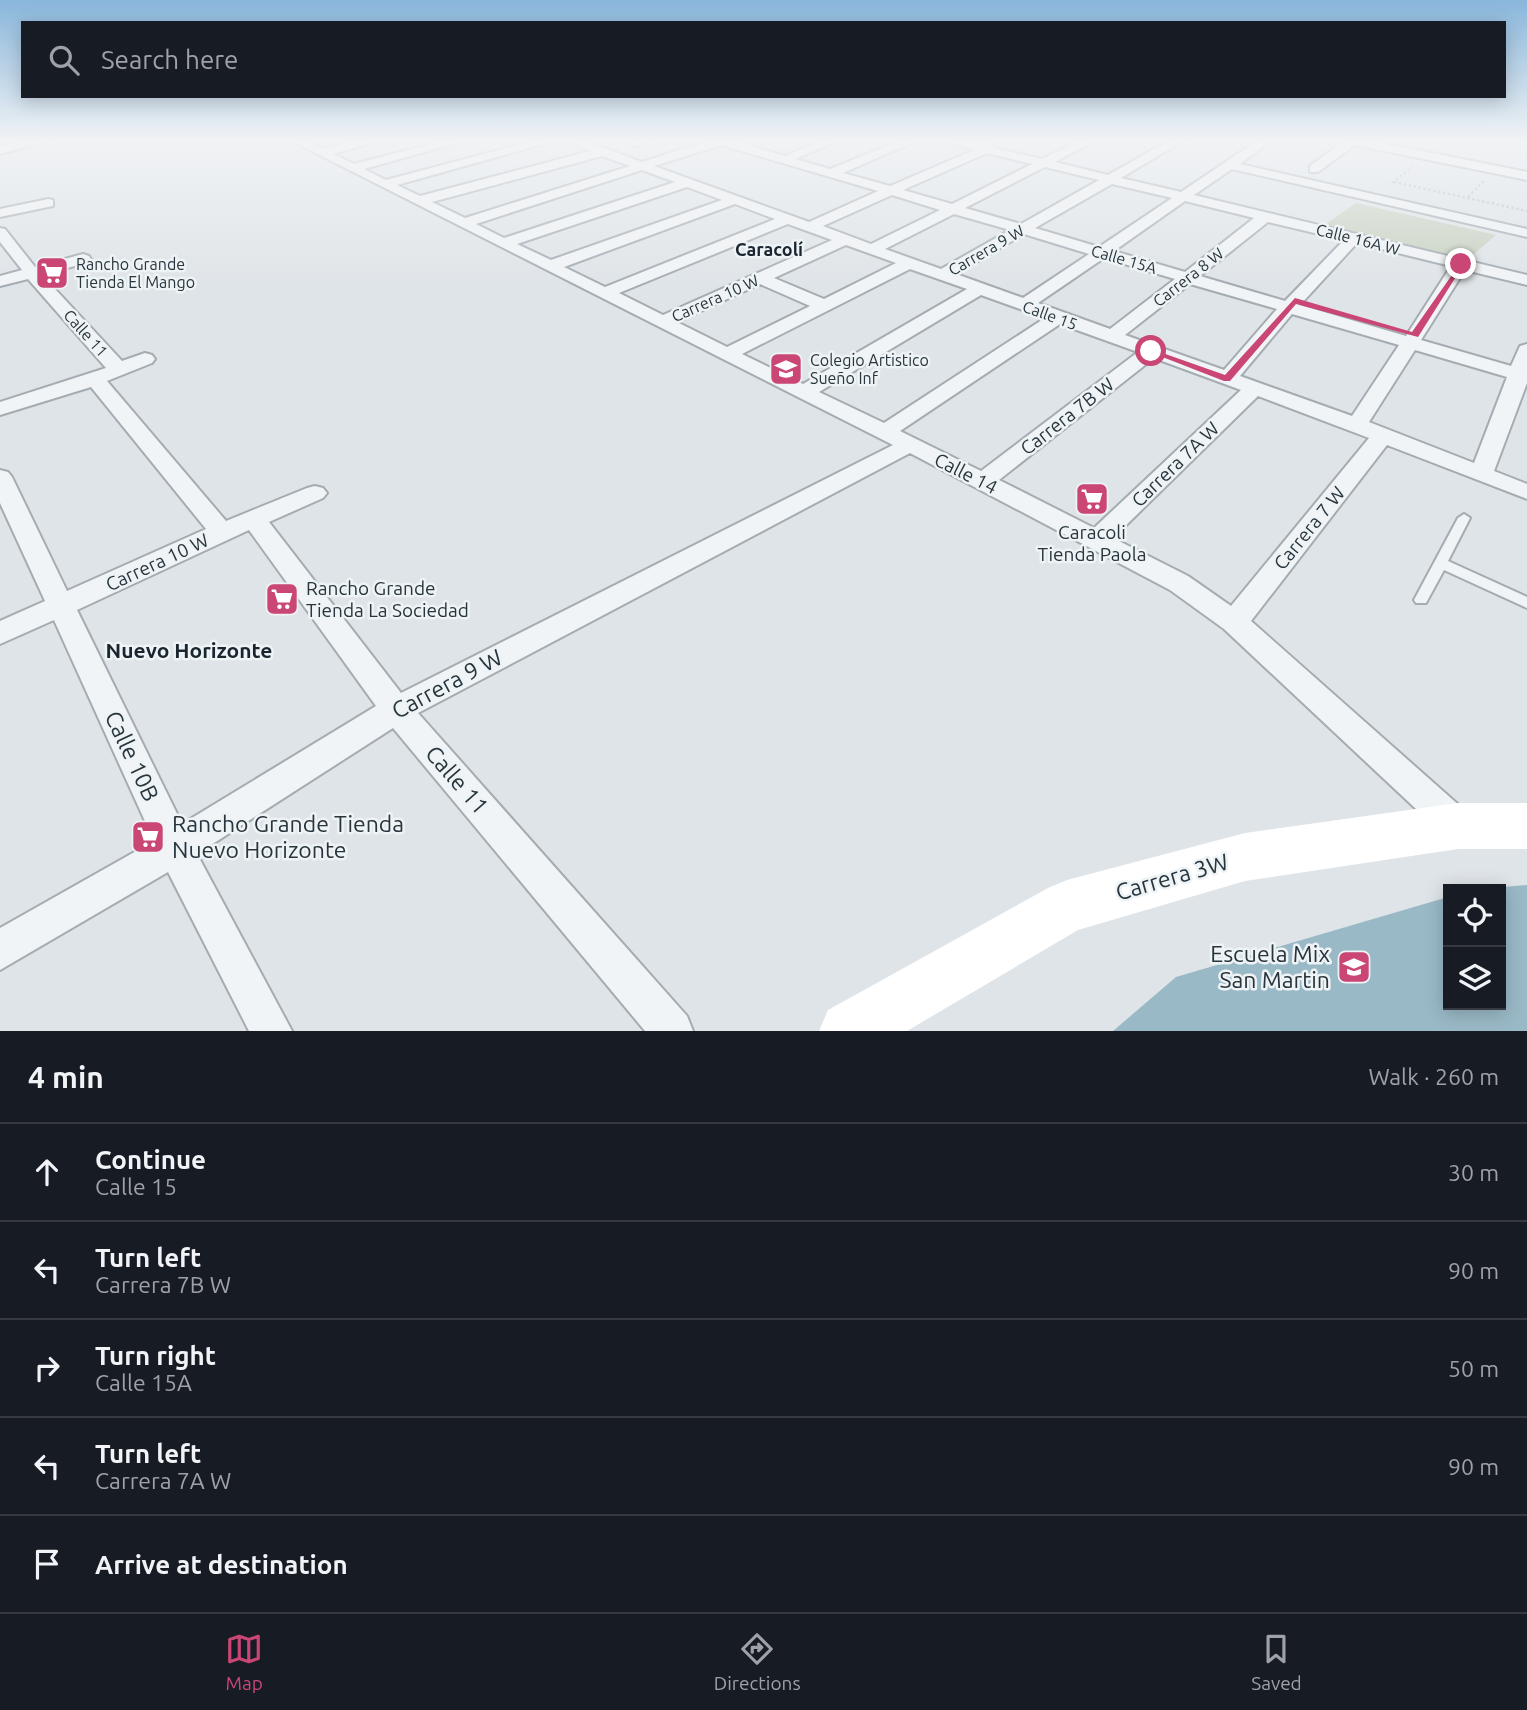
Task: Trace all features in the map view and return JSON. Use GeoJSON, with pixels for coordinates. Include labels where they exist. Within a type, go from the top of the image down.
{"type":"FeatureCollection","features":[{"type":"Feature","properties":{"kind":"street","name":"Calle 14"},"geometry":{"type":"LineString","coordinates":[[395,189],[983,481],[1179,583],[1234,622],[1458,825]]}},
{"type":"Feature","properties":{"kind":"street"},"geometry":{"type":"LineString","coordinates":[[419,201],[463,189]]}},
{"type":"Feature","properties":{"kind":"street"},"geometry":{"type":"LineString","coordinates":[[464,223],[570,189]]}},
{"type":"Feature","properties":{"kind":"street"},"geometry":{"type":"LineString","coordinates":[[503,243],[667,189]]}},
{"type":"Feature","properties":{"kind":"street","name":"Calle 15"},"geometry":{"type":"LineString","coordinates":[[703,189],[1357,425],[1527,492]]}},
{"type":"Feature","properties":{"kind":"street"},"geometry":{"type":"LineString","coordinates":[[808,227],[894,189]]}},
{"type":"Feature","properties":{"kind":"street","name":"Calle 15A"},"geometry":{"type":"LineString","coordinates":[[894,189],[1412,339],[1524,367]]}},
{"type":"Feature","properties":{"kind":"street"},"geometry":{"type":"LineString","coordinates":[[870,250],[992,189]]}},
{"type":"Feature","properties":{"kind":"street","name":"Carrera 9 W"},"geometry":{"type":"LineString","coordinates":[[942,275],[1092,189]]}},
{"type":"Feature","properties":{"kind":"street","name":"Calle 16A W"},"geometry":{"type":"LineString","coordinates":[[1151,189],[1527,280]]}},
{"type":"Feature","properties":{"kind":"street"},"geometry":{"type":"LineString","coordinates":[[1024,305],[1195,189]]}},
{"type":"Feature","properties":{"kind":"street"},"geometry":{"type":"LineString","coordinates":[[1335,189],[1527,233]]}},
{"type":"Feature","properties":{"kind":"street"},"geometry":{"type":"LineString","coordinates":[[550,266],[734,200]]}},
{"type":"Feature","properties":{"kind":"street"},"geometry":{"type":"LineString","coordinates":[[0,213],[48,203]]}},
{"type":"Feature","properties":{"kind":"street","name":"Carrera 8 W"},"geometry":{"type":"LineString","coordinates":[[1111,337],[1265,217]]}},
{"type":"Feature","properties":{"kind":"street"},"geometry":{"type":"LineString","coordinates":[[605,293],[787,219]]}},
{"type":"Feature","properties":{"kind":"street","name":"Calle 11"},"geometry":{"type":"LineString","coordinates":[[0,232],[32,273],[118,369]]}},
{"type":"Feature","properties":{"kind":"street"},"geometry":{"type":"LineString","coordinates":[[1227,379],[1354,238]]}},
{"type":"Feature","properties":{"kind":"street","name":"Carrera 10 W"},"geometry":{"type":"LineString","coordinates":[[662,322],[845,240]]}},
{"type":"Feature","properties":{"kind":"street"},"geometry":{"type":"LineString","coordinates":[[0,281],[83,259]]}},
{"type":"Feature","properties":{"kind":"street"},"geometry":{"type":"LineString","coordinates":[[727,354],[909,263]]}},
{"type":"Feature","properties":{"kind":"street"},"geometry":{"type":"LineString","coordinates":[[1357,425],[1461,264]]}},
{"type":"Feature","properties":{"kind":"street"},"geometry":{"type":"LineString","coordinates":[[760,278],[826,306]]}},
{"type":"Feature","properties":{"kind":"street"},"geometry":{"type":"LineString","coordinates":[[804,392],[978,289]]}},
{"type":"Feature","properties":{"kind":"street"},"geometry":{"type":"LineString","coordinates":[[885,432],[1058,317]]}},
{"type":"Feature","properties":{"kind":"street","name":"Carrera 7B W"},"geometry":{"type":"LineString","coordinates":[[983,481],[1151,351]]}},
{"type":"Feature","properties":{"kind":"street"},"geometry":{"type":"LineString","coordinates":[[0,409],[95,379],[145,359]]}},
{"type":"Feature","properties":{"kind":"street"},"geometry":{"type":"LineString","coordinates":[[1482,473],[1524,367]]}},
{"type":"Feature","properties":{"kind":"street","name":"Calle 11"},"geometry":{"type":"LineString","coordinates":[[95,379],[222,532]]}},
{"type":"Feature","properties":{"kind":"street","name":"Carrera 7A W"},"geometry":{"type":"LineString","coordinates":[[1096,540],[1254,389]]}},
{"type":"Feature","properties":{"kind":"street","name":"Carrera 7 W"},"geometry":{"type":"LineString","coordinates":[[1234,622],[1384,435]]}},
{"type":"Feature","properties":{"kind":"street","name":"Carrera 9 W"},"geometry":{"type":"LineString","coordinates":[[0,950],[175,848],[396,710],[909,445]]}},
{"type":"Feature","properties":{"kind":"street","name":"Calle 10B"},"geometry":{"type":"LineString","coordinates":[[0,478],[175,848],[271,1031]]}},
{"type":"Feature","properties":{"kind":"street","name":"Carrera 10 W"},"geometry":{"type":"LineString","coordinates":[[0,633],[222,532],[316,493]]}},
{"type":"Feature","properties":{"kind":"street","name":"Calle 11"},"geometry":{"type":"LineString","coordinates":[[254,519],[396,710],[672,1031]]}},
{"type":"Feature","properties":{"kind":"street","name":"Carrera 3W"},"geometry":{"type":"LineString","coordinates":[[849,1031],[1067,907],[1245,857],[1458,825],[1527,826]]}},
{"type":"Feature","properties":{"kind":"lane"},"geometry":{"type":"LineString","coordinates":[[1421,600],[1464,518]]}},
{"type":"Feature","properties":{"kind":"lane"},"geometry":{"type":"LineString","coordinates":[[1441,563],[1527,603]]}},
{"type":"Feature","properties":{"kind":"path"},"geometry":{"type":"LineString","coordinates":[[1427,189],[1527,211]]}},
{"type":"Feature","properties":{"kind":"green space"},"geometry":{"type":"Polygon","coordinates":[[[1356,203],[1496,235],[1467,260],[1323,226],[1356,203]]]}},
{"type":"Feature","properties":{"kind":"water"},"geometry":{"type":"Polygon","coordinates":[[[1527,885],[1527,1031],[1113,1031],[1176,977],[1443,898],[1443,1010],[1506,1010],[1506,887],[1527,885]]]}},
{"type":"Feature","properties":{"kind":"place","name":"Rancho Grande Tienda El Mango"},"geometry":{"type":"Point","coordinates":[52,273]}},
{"type":"Feature","properties":{"kind":"place","name":"Colegio Artistico Sueño Inf"},"geometry":{"type":"Point","coordinates":[786,369]}},
{"type":"Feature","properties":{"kind":"place","name":"Caracoli Tienda Paola"},"geometry":{"type":"Point","coordinates":[1092,499]}},
{"type":"Feature","properties":{"kind":"place","name":"Rancho Grande Tienda La Sociedad"},"geometry":{"type":"Point","coordinates":[282,599]}},
{"type":"Feature","properties":{"kind":"place","name":"Rancho Grande Tienda Nuevo Horizonte"},"geometry":{"type":"Point","coordinates":[148,837]}},
{"type":"Feature","properties":{"kind":"place","name":"Escuela Mix San Martin"},"geometry":{"type":"Point","coordinates":[1354,967]}},
{"type":"Feature","properties":{"kind":"district","name":"Caracolí"},"geometry":{"type":"Point","coordinates":[769,250]}},
{"type":"Feature","properties":{"kind":"district","name":"Nuevo Horizonte"},"geometry":{"type":"Point","coordinates":[189,651]}},
{"type":"Feature","properties":{"kind":"route"},"geometry":{"type":"LineString","coordinates":[[1151,351],[1227,379],[1295,301],[1415,335],[1461,264]]}}]}
